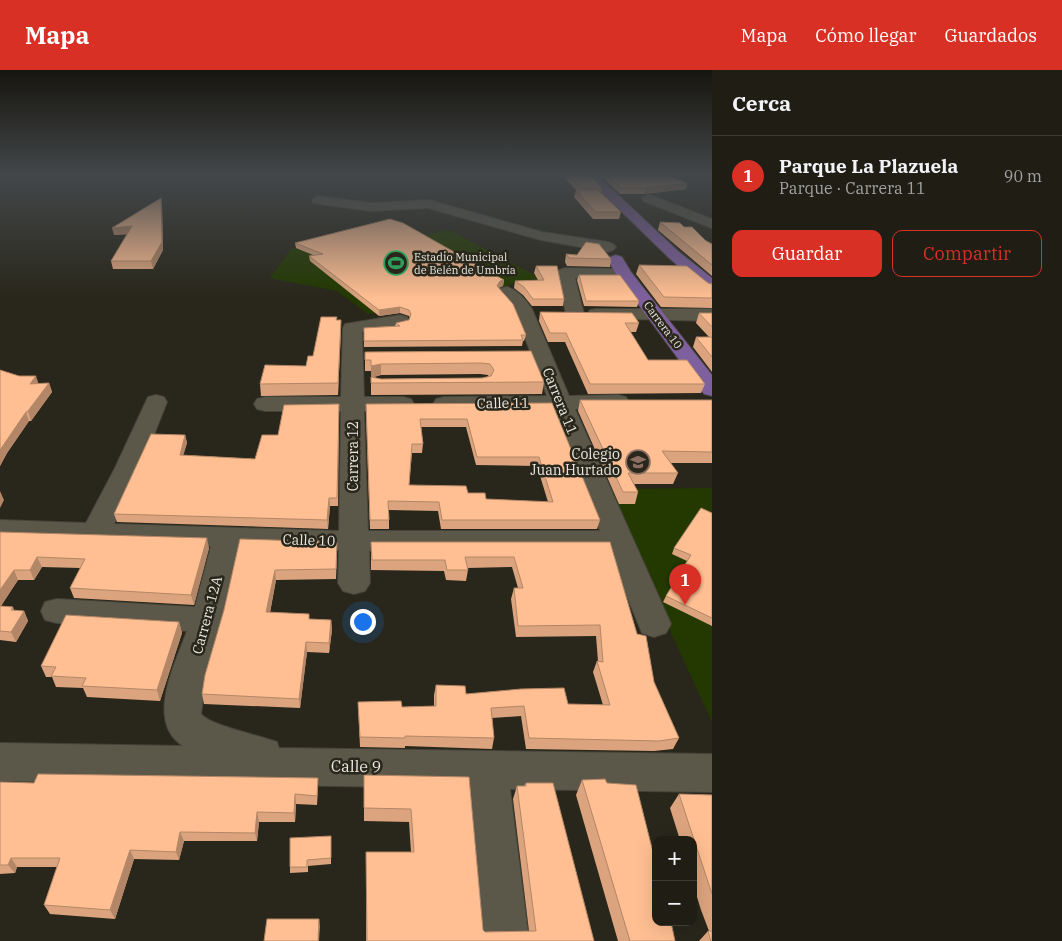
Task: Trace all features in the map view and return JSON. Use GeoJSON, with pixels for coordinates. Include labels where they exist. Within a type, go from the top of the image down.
{"type":"FeatureCollection","features":[{"type":"Feature","properties":{"kind":"main road"},"geometry":{"type":"LineString","coordinates":[[625,217],[645,241],[673,254],[711,284]]}},
{"type":"Feature","properties":{"kind":"main road"},"geometry":{"type":"LineString","coordinates":[[658,266],[672,261],[674,258],[673,254]]}},
{"type":"Feature","properties":{"kind":"main road","name":"Carrera 10"},"geometry":{"type":"LineString","coordinates":[[621,258],[656,314],[712,389]]}},
{"type":"Feature","properties":{"kind":"street"},"geometry":{"type":"LineString","coordinates":[[473,217],[621,258]]}},
{"type":"Feature","properties":{"kind":"street"},"geometry":{"type":"LineString","coordinates":[[694,217],[712,224]]}},
{"type":"Feature","properties":{"kind":"street"},"geometry":{"type":"LineString","coordinates":[[621,258],[565,273],[550,314],[712,315]]}},
{"type":"Feature","properties":{"kind":"street","name":"Carrera 11"},"geometry":{"type":"LineString","coordinates":[[507,292],[517,301],[550,314],[531,354],[560,402],[654,624]]}},
{"type":"Feature","properties":{"kind":"street","name":"Carrera 12"},"geometry":{"type":"LineString","coordinates":[[354,584],[353,405],[363,355],[352,328],[400,321]]}},
{"type":"Feature","properties":{"kind":"street"},"geometry":{"type":"LineString","coordinates":[[95,533],[128,468],[156,402]]}},
{"type":"Feature","properties":{"kind":"street","name":"Calle 11"},"geometry":{"type":"LineString","coordinates":[[265,404],[636,402]]}},
{"type":"Feature","properties":{"kind":"street","name":"Calle 10"},"geometry":{"type":"LineString","coordinates":[[0,530],[354,542],[618,541]]}},
{"type":"Feature","properties":{"kind":"street","name":"Carrera 12A"},"geometry":{"type":"LineString","coordinates":[[228,538],[207,620],[185,692],[183,718],[190,729],[224,744],[253,750],[285,765]]}},
{"type":"Feature","properties":{"kind":"street"},"geometry":{"type":"LineString","coordinates":[[57,611],[207,620]]}},
{"type":"Feature","properties":{"kind":"street","name":"Calle 9"},"geometry":{"type":"LineString","coordinates":[[0,762],[487,768],[712,773]]}},
{"type":"Feature","properties":{"kind":"street"},"geometry":{"type":"LineString","coordinates":[[487,768],[505,941]]}},
{"type":"Feature","properties":{"kind":"green space","name":"Estadio Municipal de Belén de Umbría"},"geometry":{"type":"Polygon","coordinates":[[[406,224],[424,235],[449,230],[540,278],[508,285],[512,289],[430,309],[368,314],[337,291],[270,278],[291,249],[354,233],[406,224]]]}},
{"type":"Feature","properties":{"kind":"green space"},"geometry":{"type":"Polygon","coordinates":[[[712,488],[712,722],[605,489],[712,488]]]}},
{"type":"Feature","properties":{"kind":"building"},"geometry":{"type":"Polygon","coordinates":[[[131,217],[161,217],[162,242],[151,261],[111,261],[132,226],[112,228],[131,217]]]}},
{"type":"Feature","properties":{"kind":"building","name":"Estadio Municipal de Belén de Umbría"},"geometry":{"type":"Polygon","coordinates":[[[390,219],[403,223],[504,280],[500,281],[497,286],[513,304],[526,335],[521,335],[523,340],[364,341],[364,328],[400,326],[396,323],[409,320],[411,314],[409,310],[400,307],[379,310],[309,256],[323,254],[295,243],[390,219]]]}},
{"type":"Feature","properties":{"kind":"building"},"geometry":{"type":"Polygon","coordinates":[[[660,222],[680,223],[684,227],[692,227],[706,241],[712,244],[712,265],[660,222]]]}},
{"type":"Feature","properties":{"kind":"building"},"geometry":{"type":"Polygon","coordinates":[[[586,242],[599,244],[611,259],[569,258],[566,254],[577,255],[586,242]]]}},
{"type":"Feature","properties":{"kind":"building"},"geometry":{"type":"Polygon","coordinates":[[[639,265],[687,266],[708,283],[712,284],[712,298],[664,297],[639,265]]]}},
{"type":"Feature","properties":{"kind":"building"},"geometry":{"type":"Polygon","coordinates":[[[536,266],[557,266],[564,299],[533,299],[524,287],[515,281],[544,280],[536,266]]]}},
{"type":"Feature","properties":{"kind":"building"},"geometry":{"type":"Polygon","coordinates":[[[579,275],[620,275],[639,301],[586,301],[579,275]]]}},
{"type":"Feature","properties":{"kind":"building"},"geometry":{"type":"Polygon","coordinates":[[[540,312],[632,313],[639,323],[625,323],[648,360],[687,360],[705,384],[590,384],[566,333],[550,333],[540,312]]]}},
{"type":"Feature","properties":{"kind":"building"},"geometry":{"type":"Polygon","coordinates":[[[699,313],[712,313],[712,327],[699,313]]]}},
{"type":"Feature","properties":{"kind":"building"},"geometry":{"type":"Polygon","coordinates":[[[321,317],[337,317],[336,320],[341,320],[338,383],[260,384],[265,365],[306,366],[308,356],[313,356],[321,317]]]}},
{"type":"Feature","properties":{"kind":"building"},"geometry":{"type":"Polygon","coordinates":[[[696,337],[712,337],[712,357],[696,337]]]}},
{"type":"Feature","properties":{"kind":"building"},"geometry":{"type":"Polygon","coordinates":[[[531,351],[544,382],[371,383],[371,377],[381,379],[482,378],[491,376],[494,370],[490,364],[481,363],[381,364],[371,366],[371,360],[365,360],[365,352],[531,351]]]}},
{"type":"Feature","properties":{"kind":"building"},"geometry":{"type":"Polygon","coordinates":[[[0,370],[19,376],[36,376],[30,384],[49,383],[0,450],[0,370]]]}},
{"type":"Feature","properties":{"kind":"building"},"geometry":{"type":"Polygon","coordinates":[[[580,400],[712,400],[712,452],[662,451],[678,473],[628,473],[638,492],[623,492],[580,400]]]}},
{"type":"Feature","properties":{"kind":"building"},"geometry":{"type":"Polygon","coordinates":[[[552,403],[600,520],[442,520],[439,502],[388,501],[389,520],[370,520],[366,404],[552,403]],[[420,419],[423,444],[412,444],[409,485],[466,486],[468,493],[485,493],[486,499],[553,502],[539,457],[477,457],[467,419],[420,419]]]}},
{"type":"Feature","properties":{"kind":"building"},"geometry":{"type":"Polygon","coordinates":[[[339,404],[337,498],[329,498],[327,520],[114,514],[151,434],[185,435],[180,455],[255,459],[262,435],[278,435],[284,405],[339,404]]]}},
{"type":"Feature","properties":{"kind":"building"},"geometry":{"type":"Polygon","coordinates":[[[701,508],[712,513],[712,618],[666,596],[691,555],[674,548],[701,508]]]}},
{"type":"Feature","properties":{"kind":"building"},"geometry":{"type":"Polygon","coordinates":[[[0,532],[207,538],[191,595],[70,588],[85,559],[37,557],[30,570],[14,570],[0,590],[0,532]]]}},
{"type":"Feature","properties":{"kind":"building"},"geometry":{"type":"Polygon","coordinates":[[[240,539],[337,542],[336,569],[275,570],[266,612],[309,614],[309,619],[331,620],[329,643],[306,642],[299,699],[202,694],[205,675],[224,610],[240,539]]]}},
{"type":"Feature","properties":{"kind":"building"},"geometry":{"type":"Polygon","coordinates":[[[371,542],[610,542],[637,634],[646,636],[654,682],[679,738],[659,741],[529,738],[524,706],[491,708],[494,738],[360,737],[358,702],[401,701],[402,707],[436,706],[436,685],[465,686],[466,694],[521,689],[564,688],[568,704],[610,705],[597,661],[603,662],[600,625],[518,626],[514,588],[523,588],[514,557],[465,557],[468,570],[447,570],[445,560],[372,560],[371,542]]]}},
{"type":"Feature","properties":{"kind":"building"},"geometry":{"type":"Polygon","coordinates":[[[0,606],[13,607],[11,610],[24,611],[11,632],[0,631],[0,606]]]}},
{"type":"Feature","properties":{"kind":"building"},"geometry":{"type":"Polygon","coordinates":[[[66,615],[179,622],[157,690],[82,686],[86,678],[51,676],[56,667],[41,666],[66,615]]]}},
{"type":"Feature","properties":{"kind":"building"},"geometry":{"type":"Polygon","coordinates":[[[38,774],[318,778],[317,796],[295,794],[294,813],[257,812],[255,833],[180,832],[176,852],[130,850],[110,910],[44,905],[60,858],[11,858],[8,865],[0,865],[0,782],[34,783],[38,774]]]}},
{"type":"Feature","properties":{"kind":"building"},"geometry":{"type":"Polygon","coordinates":[[[364,775],[469,777],[483,930],[485,932],[536,931],[517,786],[526,786],[526,783],[553,783],[594,941],[367,941],[366,852],[414,852],[411,809],[364,808],[364,775]]]}},
{"type":"Feature","properties":{"kind":"building"},"geometry":{"type":"Polygon","coordinates":[[[605,779],[607,783],[636,785],[652,848],[652,926],[672,926],[675,941],[630,941],[582,780],[605,779]]]}},
{"type":"Feature","properties":{"kind":"building"},"geometry":{"type":"Polygon","coordinates":[[[679,794],[712,795],[712,894],[697,849],[697,836],[693,836],[679,794]]]}},
{"type":"Feature","properties":{"kind":"building"},"geometry":{"type":"Polygon","coordinates":[[[331,836],[331,858],[307,860],[307,867],[290,867],[290,838],[331,836]]]}},
{"type":"Feature","properties":{"kind":"building"},"geometry":{"type":"Polygon","coordinates":[[[267,919],[319,919],[318,941],[264,941],[267,919]]]}},
{"type":"Feature","properties":{"kind":"building"},"geometry":{"type":"Polygon","coordinates":[[[708,931],[712,931],[712,941],[711,941],[708,931]]]}},
{"type":"Feature","properties":{"kind":"place","name":"Estadio Municipal de Belén de Umbría"},"geometry":{"type":"Point","coordinates":[396,263]}},
{"type":"Feature","properties":{"kind":"place","name":"Colegio Juan Hurtado"},"geometry":{"type":"Point","coordinates":[638,462]}},
{"type":"Feature","properties":{"kind":"place","name":"Parque La Plazuela"},"geometry":{"type":"Point","coordinates":[685,605]}}]}
